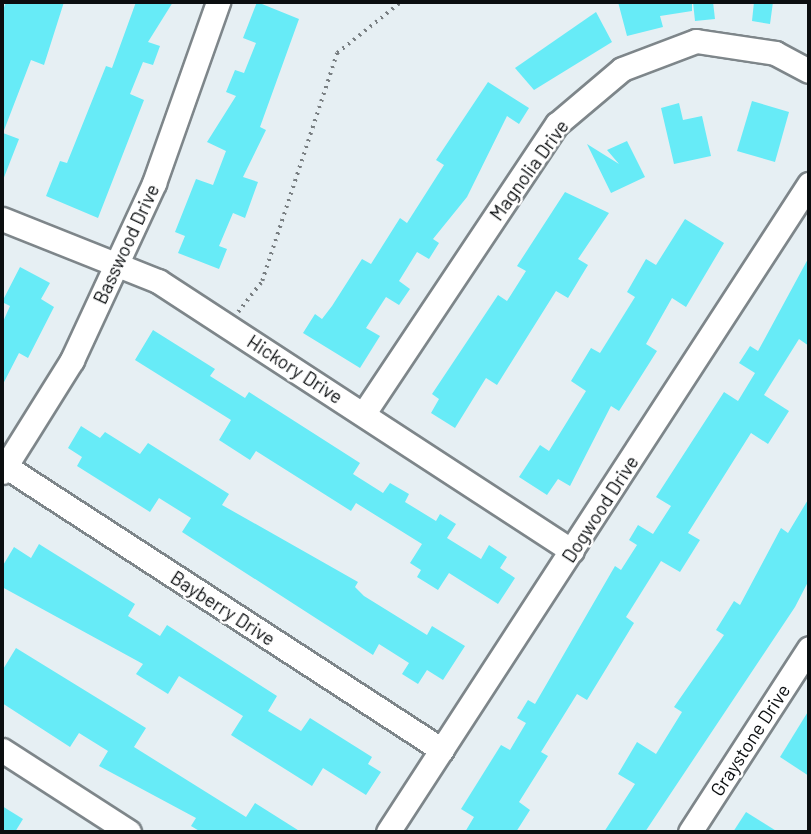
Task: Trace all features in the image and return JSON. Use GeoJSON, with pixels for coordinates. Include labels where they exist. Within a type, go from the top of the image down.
{"type":"FeatureCollection","features":[{"type":"Feature","properties":{"kind":"street","name":"Basswood Drive"},"geometry":{"type":"LineString","coordinates":[[3,469],[72,360],[118,262],[154,183],[218,2]]}},
{"type":"Feature","properties":{"kind":"street","name":"Magnolia Drive"},"geometry":{"type":"LineString","coordinates":[[364,413],[557,124],[622,69],[696,41],[775,54],[809,71]]}},
{"type":"Feature","properties":{"kind":"street","name":"Dogwood Drive"},"geometry":{"type":"LineString","coordinates":[[388,832],[809,184]]}},
{"type":"Feature","properties":{"kind":"street","name":"Hickory Drive"},"geometry":{"type":"LineString","coordinates":[[2,219],[118,262],[225,323],[572,551]]}},
{"type":"Feature","properties":{"kind":"street","name":"Bayberry Drive"},"geometry":{"type":"LineString","coordinates":[[3,469],[442,750]]}},
{"type":"Feature","properties":{"kind":"street","name":"Graystone Drive"},"geometry":{"type":"LineString","coordinates":[[690,832],[806,662]]}},
{"type":"Feature","properties":{"kind":"street"},"geometry":{"type":"LineString","coordinates":[[2,750],[129,832]]}},
{"type":"Feature","properties":{"kind":"path"},"geometry":{"type":"LineString","coordinates":[[225,323],[255,297],[262,281],[337,53],[401,2]]}},
{"type":"Feature","properties":{"kind":"building"},"geometry":{"type":"Polygon","coordinates":[[[6,2],[64,2],[44,65],[31,60],[3,133],[19,139],[3,180],[2,13],[6,2]]]}},
{"type":"Feature","properties":{"kind":"building"},"geometry":{"type":"Polygon","coordinates":[[[136,2],[173,2],[148,42],[160,46],[153,65],[143,62],[130,94],[144,100],[98,218],[46,196],[60,161],[67,163],[106,66],[112,68],[136,2]]]}},
{"type":"Feature","properties":{"kind":"building"},"geometry":{"type":"Polygon","coordinates":[[[257,2],[299,19],[260,127],[266,130],[243,177],[258,182],[245,218],[233,213],[219,246],[227,249],[219,269],[178,253],[185,236],[175,232],[196,179],[213,185],[226,151],[207,142],[236,96],[226,92],[235,70],[244,73],[256,43],[243,38],[257,2]]]}},
{"type":"Feature","properties":{"kind":"building"},"geometry":{"type":"Polygon","coordinates":[[[618,2],[692,2],[692,11],[660,16],[663,27],[627,36],[618,2]]]}},
{"type":"Feature","properties":{"kind":"building"},"geometry":{"type":"Polygon","coordinates":[[[693,2],[713,2],[715,19],[695,21],[693,2]]]}},
{"type":"Feature","properties":{"kind":"building"},"geometry":{"type":"Polygon","coordinates":[[[754,2],[773,2],[770,24],[752,21],[754,2]]]}},
{"type":"Feature","properties":{"kind":"building"},"geometry":{"type":"Polygon","coordinates":[[[596,12],[612,42],[534,90],[515,68],[596,12]]]}},
{"type":"Feature","properties":{"kind":"building"},"geometry":{"type":"Polygon","coordinates":[[[488,82],[529,108],[519,124],[507,116],[467,197],[433,239],[439,243],[429,259],[417,252],[399,281],[410,289],[399,305],[386,297],[366,328],[380,336],[360,368],[303,333],[315,314],[322,319],[362,259],[371,264],[400,218],[407,223],[444,165],[436,160],[488,82]]]}},
{"type":"Feature","properties":{"kind":"building"},"geometry":{"type":"Polygon","coordinates":[[[752,101],[789,112],[775,162],[737,151],[752,101]]]}},
{"type":"Feature","properties":{"kind":"building"},"geometry":{"type":"Polygon","coordinates":[[[679,103],[683,120],[702,116],[711,156],[674,164],[661,108],[679,103]]]}},
{"type":"Feature","properties":{"kind":"building"},"geometry":{"type":"Polygon","coordinates":[[[627,141],[645,177],[611,193],[587,144],[619,164],[607,150],[627,141]]]}},
{"type":"Feature","properties":{"kind":"building"},"geometry":{"type":"Polygon","coordinates":[[[565,192],[609,213],[578,259],[588,265],[568,298],[556,291],[497,385],[486,378],[455,428],[431,413],[439,399],[432,394],[498,295],[507,301],[526,271],[517,266],[565,192]]]}},
{"type":"Feature","properties":{"kind":"building"},"geometry":{"type":"Polygon","coordinates":[[[685,219],[724,243],[686,307],[672,298],[646,344],[657,351],[619,411],[611,406],[570,486],[558,479],[547,495],[519,477],[540,445],[549,451],[586,391],[571,381],[591,348],[600,353],[635,297],[627,292],[646,259],[656,265],[685,219]]]}},
{"type":"Feature","properties":{"kind":"building"},"geometry":{"type":"Polygon","coordinates":[[[809,257],[809,346],[799,339],[764,395],[789,411],[768,444],[751,433],[688,533],[700,540],[680,572],[661,561],[626,617],[634,623],[587,700],[577,694],[541,752],[548,756],[519,802],[530,810],[516,832],[465,832],[474,817],[461,809],[501,745],[510,750],[526,723],[517,718],[528,700],[535,704],[615,566],[621,570],[637,545],[629,540],[638,525],[653,534],[671,506],[656,497],[724,392],[738,401],[755,373],[739,363],[750,346],[758,351],[809,257]]]}},
{"type":"Feature","properties":{"kind":"building"},"geometry":{"type":"Polygon","coordinates":[[[20,267],[50,283],[41,299],[54,307],[28,358],[19,353],[2,386],[2,324],[10,306],[2,302],[20,267]]]}},
{"type":"Feature","properties":{"kind":"building"},"geometry":{"type":"Polygon","coordinates":[[[153,330],[215,369],[210,376],[245,398],[249,392],[360,463],[353,474],[383,493],[390,483],[409,494],[405,502],[436,521],[440,514],[456,524],[447,538],[481,559],[489,545],[507,557],[500,568],[515,578],[498,604],[449,573],[438,590],[417,577],[421,570],[410,563],[422,544],[356,503],[351,511],[256,451],[250,460],[219,440],[231,420],[135,360],[153,330]]]}},
{"type":"Feature","properties":{"kind":"building"},"geometry":{"type":"Polygon","coordinates":[[[81,426],[100,438],[105,432],[140,454],[148,443],[229,494],[222,505],[358,582],[355,587],[364,596],[427,635],[432,626],[465,646],[443,680],[427,670],[418,684],[402,674],[409,663],[379,644],[373,655],[182,532],[191,518],[159,498],[150,512],[77,466],[82,457],[68,448],[81,426]]]}},
{"type":"Feature","properties":{"kind":"building"},"geometry":{"type":"Polygon","coordinates":[[[809,498],[809,580],[795,607],[645,832],[604,832],[635,784],[618,774],[637,742],[656,754],[682,712],[674,707],[724,635],[716,630],[734,601],[740,605],[781,528],[788,533],[809,498]]]}},
{"type":"Feature","properties":{"kind":"building"},"geometry":{"type":"Polygon","coordinates":[[[39,544],[135,604],[128,616],[160,636],[167,625],[277,696],[268,711],[301,731],[310,718],[372,757],[368,764],[381,772],[366,795],[323,768],[312,786],[231,735],[243,716],[179,676],[168,694],[136,674],[143,664],[2,587],[2,567],[14,547],[31,558],[39,544]]]}},
{"type":"Feature","properties":{"kind":"building"},"geometry":{"type":"Polygon","coordinates":[[[16,648],[146,728],[134,747],[246,817],[255,803],[301,832],[201,832],[191,826],[196,818],[99,766],[108,751],[79,733],[70,747],[2,703],[2,671],[16,648]]]}},
{"type":"Feature","properties":{"kind":"building"},"geometry":{"type":"Polygon","coordinates":[[[809,710],[809,776],[780,757],[809,710]]]}},
{"type":"Feature","properties":{"kind":"building"},"geometry":{"type":"Polygon","coordinates":[[[2,806],[23,819],[15,832],[2,832],[2,806]]]}},
{"type":"Feature","properties":{"kind":"building"},"geometry":{"type":"Polygon","coordinates":[[[746,812],[778,832],[733,832],[746,812]]]}}]}
